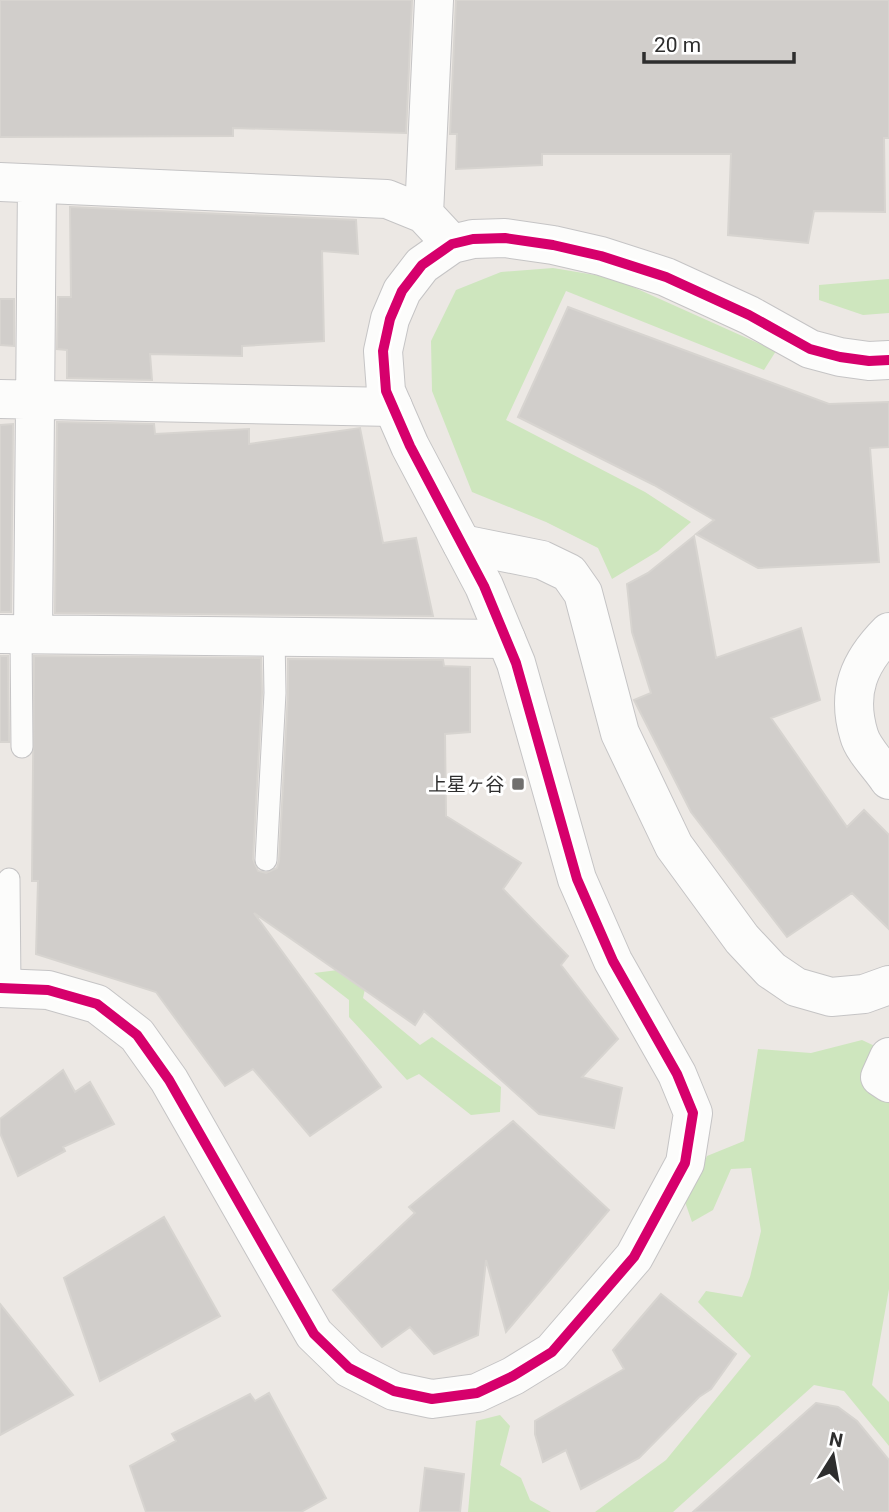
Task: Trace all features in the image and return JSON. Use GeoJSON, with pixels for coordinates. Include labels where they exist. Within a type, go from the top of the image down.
{"type":"FeatureCollection","features":[{"type":"Feature","properties":{"kind":"street"},"geometry":{"type":"LineString","coordinates":[[424,214],[434,0]]}},
{"type":"Feature","properties":{"kind":"street"},"geometry":{"type":"LineString","coordinates":[[452,244],[424,214],[387,199],[18,183],[18,634],[506,639]]}},
{"type":"Feature","properties":{"kind":"street"},"geometry":{"type":"LineString","coordinates":[[5,988],[48,990],[97,1004],[137,1035],[169,1080],[314,1334],[349,1368],[394,1391],[432,1399],[477,1393],[513,1376],[552,1352],[634,1257],[685,1163],[693,1113],[677,1074],[613,961],[577,879],[516,663],[484,586],[410,446],[386,391],[383,351],[390,319],[402,291],[422,265],[452,244],[473,239],[505,239],[553,245],[601,256],[666,277],[749,315],[810,349],[840,357],[869,361],[889,360]]}},
{"type":"Feature","properties":{"kind":"street"},"geometry":{"type":"LineString","coordinates":[[17,399],[393,407]]}},
{"type":"Feature","properties":{"kind":"street"},"geometry":{"type":"LineString","coordinates":[[462,544],[542,560],[569,573],[583,593],[620,733],[674,846],[749,947],[771,970],[807,991],[831,997],[888,993]]}},
{"type":"Feature","properties":{"kind":"street"},"geometry":{"type":"LineString","coordinates":[[889,632],[860,669],[853,696],[859,737],[889,780]]}},
{"type":"Feature","properties":{"kind":"street"},"geometry":{"type":"LineString","coordinates":[[889,1057],[880,1077],[889,1083]]}},
{"type":"Feature","properties":{"kind":"lane"},"geometry":{"type":"LineString","coordinates":[[18,634],[22,747]]}},
{"type":"Feature","properties":{"kind":"lane"},"geometry":{"type":"LineString","coordinates":[[265,860],[275,693],[274,636]]}},
{"type":"Feature","properties":{"kind":"lane"},"geometry":{"type":"LineString","coordinates":[[5,988],[9,879]]}},
{"type":"Feature","properties":{"kind":"green space"},"geometry":{"type":"Polygon","coordinates":[[[553,268],[613,278],[776,351],[764,370],[566,291],[506,420],[645,492],[691,522],[658,551],[612,579],[598,548],[546,522],[472,492],[432,391],[431,341],[456,290],[501,272],[553,268]]]}},
{"type":"Feature","properties":{"kind":"green space"},"geometry":{"type":"Polygon","coordinates":[[[889,279],[889,313],[863,315],[819,300],[819,285],[889,279]]]}},
{"type":"Feature","properties":{"kind":"green space"},"geometry":{"type":"Polygon","coordinates":[[[370,966],[363,998],[420,1045],[432,1037],[501,1087],[500,1112],[471,1115],[419,1074],[407,1080],[349,1017],[349,1000],[314,973],[370,966]]]}},
{"type":"Feature","properties":{"kind":"green space"},"geometry":{"type":"Polygon","coordinates":[[[862,1040],[879,1048],[861,1083],[889,1101],[889,1289],[872,1385],[889,1402],[889,1446],[844,1391],[814,1385],[673,1512],[595,1512],[666,1460],[751,1356],[698,1302],[706,1291],[742,1297],[750,1277],[761,1231],[751,1168],[731,1169],[713,1210],[692,1222],[685,1202],[707,1156],[744,1141],[758,1049],[811,1053],[862,1040]]]}},
{"type":"Feature","properties":{"kind":"green space"},"geometry":{"type":"Polygon","coordinates":[[[500,1415],[510,1426],[500,1465],[521,1478],[530,1500],[551,1512],[468,1512],[476,1421],[500,1415]]]}},
{"type":"Feature","properties":{"kind":"building"},"geometry":{"type":"Polygon","coordinates":[[[0,0],[412,0],[406,133],[233,128],[233,136],[0,137],[0,0]]]}},
{"type":"Feature","properties":{"kind":"building"},"geometry":{"type":"Polygon","coordinates":[[[456,0],[889,0],[889,138],[884,138],[885,212],[814,211],[808,243],[728,235],[731,154],[542,154],[542,165],[456,169],[457,134],[450,134],[456,0]]]}},
{"type":"Feature","properties":{"kind":"building"},"geometry":{"type":"Polygon","coordinates":[[[70,207],[356,220],[358,254],[322,251],[324,341],[242,346],[242,356],[150,354],[152,380],[67,378],[67,350],[57,349],[58,297],[71,297],[70,207]]]}},
{"type":"Feature","properties":{"kind":"building"},"geometry":{"type":"Polygon","coordinates":[[[0,299],[14,299],[14,346],[0,345],[0,299]]]}},
{"type":"Feature","properties":{"kind":"building"},"geometry":{"type":"Polygon","coordinates":[[[568,307],[829,404],[889,402],[889,447],[870,448],[879,562],[758,568],[696,534],[714,520],[654,485],[518,417],[568,307]]]}},
{"type":"Feature","properties":{"kind":"building"},"geometry":{"type":"Polygon","coordinates":[[[57,422],[154,424],[155,434],[249,429],[249,444],[360,428],[383,543],[416,538],[433,616],[55,613],[57,422]]]}},
{"type":"Feature","properties":{"kind":"building"},"geometry":{"type":"Polygon","coordinates":[[[13,424],[11,612],[0,612],[0,425],[13,424]]]}},
{"type":"Feature","properties":{"kind":"building"},"geometry":{"type":"Polygon","coordinates":[[[694,536],[716,658],[801,628],[820,700],[771,718],[847,827],[864,810],[889,835],[889,929],[852,893],[787,937],[691,812],[634,700],[651,693],[632,632],[627,584],[648,573],[694,536]]]}},
{"type":"Feature","properties":{"kind":"building"},"geometry":{"type":"Polygon","coordinates":[[[0,656],[8,656],[9,742],[0,742],[0,656]]]}},
{"type":"Feature","properties":{"kind":"building"},"geometry":{"type":"Polygon","coordinates":[[[34,656],[261,658],[262,693],[253,859],[258,871],[266,873],[277,868],[279,861],[288,659],[443,660],[444,666],[470,667],[470,732],[445,734],[446,816],[521,863],[503,889],[568,956],[561,965],[618,1039],[582,1077],[622,1088],[614,1128],[539,1114],[424,1011],[415,1025],[254,913],[381,1087],[310,1136],[253,1069],[225,1086],[156,992],[36,954],[38,881],[32,881],[34,656]]]}},
{"type":"Feature","properties":{"kind":"building"},"geometry":{"type":"Polygon","coordinates":[[[63,1070],[75,1092],[90,1082],[114,1124],[63,1147],[65,1151],[18,1176],[0,1133],[0,1119],[63,1070]]]}},
{"type":"Feature","properties":{"kind":"building"},"geometry":{"type":"Polygon","coordinates":[[[513,1121],[609,1210],[506,1332],[486,1260],[478,1335],[434,1354],[410,1327],[382,1347],[333,1290],[415,1213],[409,1207],[513,1121]]]}},
{"type":"Feature","properties":{"kind":"building"},"geometry":{"type":"Polygon","coordinates":[[[164,1217],[220,1316],[100,1381],[64,1278],[164,1217]]]}},
{"type":"Feature","properties":{"kind":"building"},"geometry":{"type":"Polygon","coordinates":[[[661,1294],[736,1354],[711,1389],[699,1397],[639,1458],[581,1489],[566,1450],[543,1462],[535,1434],[535,1421],[624,1369],[613,1350],[661,1294]]]}},
{"type":"Feature","properties":{"kind":"building"},"geometry":{"type":"Polygon","coordinates":[[[0,1304],[73,1395],[0,1435],[0,1304]]]}},
{"type":"Feature","properties":{"kind":"building"},"geometry":{"type":"Polygon","coordinates":[[[269,1393],[326,1498],[301,1512],[146,1512],[130,1466],[176,1441],[172,1434],[250,1394],[255,1401],[269,1393]]]}},
{"type":"Feature","properties":{"kind":"building"},"geometry":{"type":"Polygon","coordinates":[[[816,1403],[838,1407],[857,1421],[889,1460],[889,1512],[693,1512],[816,1403]]]}},
{"type":"Feature","properties":{"kind":"building"},"geometry":{"type":"Polygon","coordinates":[[[425,1468],[464,1474],[460,1512],[420,1512],[425,1468]]]}},
{"type":"Feature","properties":{"kind":"cycle path"},"geometry":{"type":"LineString","coordinates":[[0,988],[48,990],[97,1004],[137,1035],[169,1080],[314,1334],[349,1368],[394,1391],[432,1399],[477,1393],[513,1376],[552,1352],[634,1257],[685,1163],[693,1113],[677,1074],[613,961],[577,879],[516,663],[484,586],[410,446],[386,391],[383,351],[390,319],[402,291],[422,265],[452,244],[473,239],[505,238],[601,256],[666,277],[749,315],[810,349],[840,357],[869,361],[889,360]]}},
{"type":"Feature","properties":{"kind":"place","name":"上星ヶ谷"},"geometry":{"type":"Point","coordinates":[518,784]}}]}
